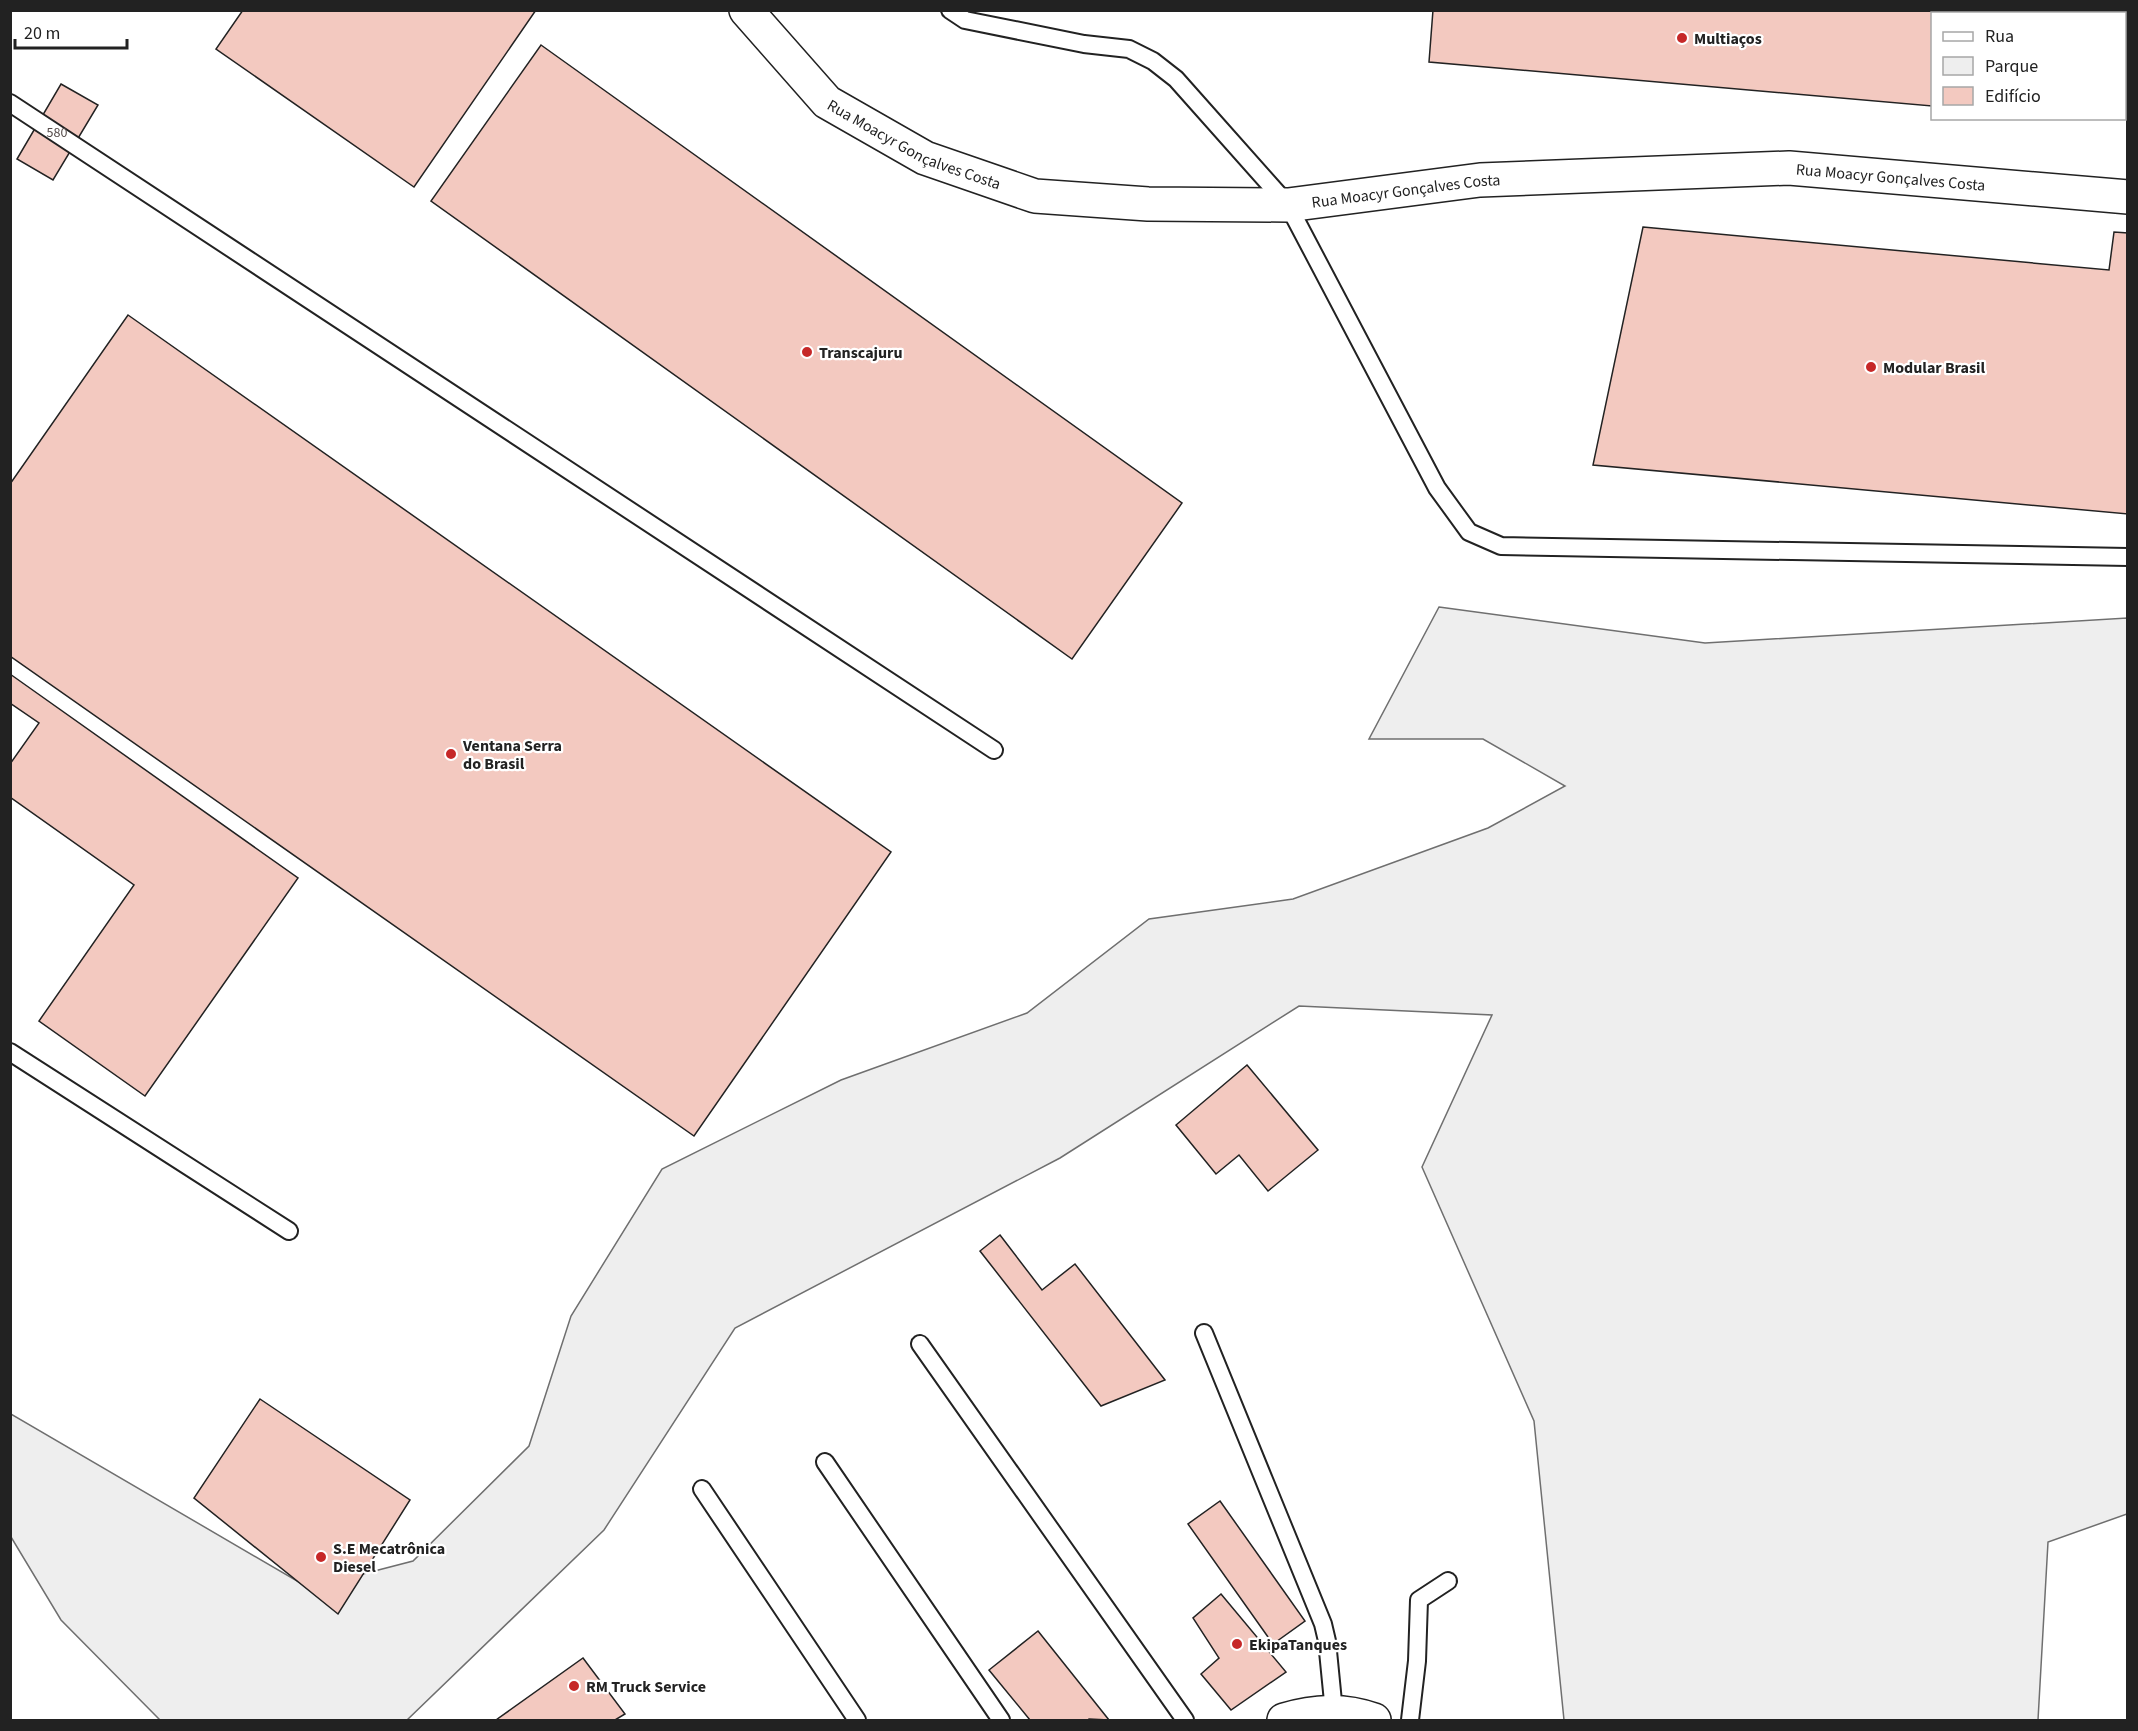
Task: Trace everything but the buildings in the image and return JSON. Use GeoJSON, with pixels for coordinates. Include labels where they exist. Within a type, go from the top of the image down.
{"type":"FeatureCollection","features":[{"type":"Feature","properties":{"kind":"street","name":"Rua Moacyr Gonçalves Costa"},"geometry":{"type":"LineString","coordinates":[[746,10],[827,102],[925,158],[1035,196],[1149,204],[1288,205],[1480,180],[1789,168],[2127,197]]}},
{"type":"Feature","properties":{"kind":"street"},"geometry":{"type":"LineString","coordinates":[[1284,1720],[1307,1714],[1334,1712],[1360,1715],[1374,1720]]}},
{"type":"Feature","properties":{"kind":"lane"},"geometry":{"type":"LineString","coordinates":[[950,10],[965,20],[1084,44],[1129,50],[1154,61],[1176,79],[1288,205],[1437,488],[1468,532],[1501,546],[2127,557]]}},
{"type":"Feature","properties":{"kind":"lane"},"geometry":{"type":"LineString","coordinates":[[10,103],[994,750]]}},
{"type":"Feature","properties":{"kind":"lane"},"geometry":{"type":"LineString","coordinates":[[10,1052],[289,1231]]}},
{"type":"Feature","properties":{"kind":"lane"},"geometry":{"type":"LineString","coordinates":[[1204,1333],[1323,1624],[1327,1641],[1334,1712]]}},
{"type":"Feature","properties":{"kind":"lane"},"geometry":{"type":"LineString","coordinates":[[920,1344],[1185,1720]]}},
{"type":"Feature","properties":{"kind":"lane"},"geometry":{"type":"LineString","coordinates":[[825,1462],[1001,1720]]}},
{"type":"Feature","properties":{"kind":"lane"},"geometry":{"type":"LineString","coordinates":[[702,1489],[857,1720]]}},
{"type":"Feature","properties":{"kind":"lane"},"geometry":{"type":"LineString","coordinates":[[1410,1720],[1417,1661],[1419,1600],[1448,1581]]}},
{"type":"Feature","properties":{"kind":"green space"},"geometry":{"type":"Polygon","coordinates":[[[1439,607],[1705,643],[2127,618],[2127,1514],[2048,1542],[2038,1720],[1564,1720],[1534,1421],[1422,1167],[1492,1015],[1299,1006],[1060,1158],[735,1328],[604,1530],[407,1720],[160,1720],[61,1620],[11,1537],[11,1414],[309,1588],[413,1561],[529,1446],[571,1316],[662,1169],[841,1080],[1027,1013],[1149,919],[1293,899],[1488,828],[1565,786],[1483,739],[1369,739],[1439,607]]]}},
{"type":"Feature","properties":{"kind":"place","name":"Multiaços"},"geometry":{"type":"Point","coordinates":[1682,38]}},
{"type":"Feature","properties":{"kind":"place","name":"Transcajuru"},"geometry":{"type":"Point","coordinates":[807,352]}},
{"type":"Feature","properties":{"kind":"place","name":"Modular Brasil"},"geometry":{"type":"Point","coordinates":[1871,367]}},
{"type":"Feature","properties":{"kind":"place","name":"Ventana Serra do Brasil"},"geometry":{"type":"Point","coordinates":[451,754]}},
{"type":"Feature","properties":{"kind":"place","name":"S.E Mecatrônica Diesel"},"geometry":{"type":"Point","coordinates":[321,1557]}},
{"type":"Feature","properties":{"kind":"place","name":"EkipaTanques"},"geometry":{"type":"Point","coordinates":[1237,1644]}},
{"type":"Feature","properties":{"kind":"place","name":"RM Truck Service"},"geometry":{"type":"Point","coordinates":[574,1686]}}]}
